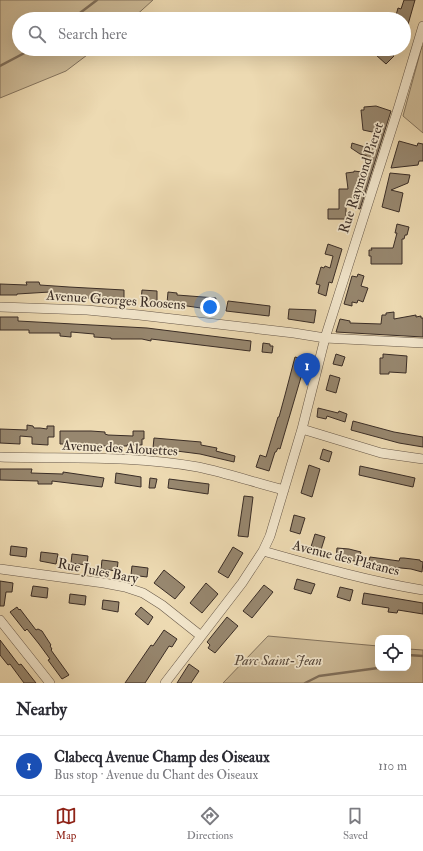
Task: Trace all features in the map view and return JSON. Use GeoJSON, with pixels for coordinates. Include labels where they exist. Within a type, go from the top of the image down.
{"type":"FeatureCollection","features":[{"type":"Feature","properties":{"kind":"street","name":"Rue Raymond Pieret"},"geometry":{"type":"LineString","coordinates":[[165,683],[242,583],[263,551],[270,536],[302,429],[325,338],[423,26]]}},
{"type":"Feature","properties":{"kind":"street","name":"Avenue Georges Roosens"},"geometry":{"type":"LineString","coordinates":[[0,307],[87,310],[294,333],[325,338],[423,343]]}},
{"type":"Feature","properties":{"kind":"street"},"geometry":{"type":"LineString","coordinates":[[302,429],[381,453],[423,459]]}},
{"type":"Feature","properties":{"kind":"street","name":"Avenue des Alouettes"},"geometry":{"type":"LineString","coordinates":[[0,457],[133,460],[199,467],[284,490]]}},
{"type":"Feature","properties":{"kind":"street","name":"Avenue des Platanes"},"geometry":{"type":"LineString","coordinates":[[263,551],[354,577],[423,590]]}},
{"type":"Feature","properties":{"kind":"street","name":"Rue Jules Bary"},"geometry":{"type":"LineString","coordinates":[[0,569],[125,587],[143,593],[162,605],[201,636]]}},
{"type":"Feature","properties":{"kind":"street"},"geometry":{"type":"LineString","coordinates":[[0,620],[50,683]]}},
{"type":"Feature","properties":{"kind":"green space"},"geometry":{"type":"Polygon","coordinates":[[[0,0],[153,0],[140,12],[12,12],[12,56],[86,56],[66,71],[0,98],[0,0]]]}},
{"type":"Feature","properties":{"kind":"green space"},"geometry":{"type":"Polygon","coordinates":[[[423,46],[423,133],[403,116],[423,46]]]}},
{"type":"Feature","properties":{"kind":"green space","name":"Parc Saint-Jean"},"geometry":{"type":"Polygon","coordinates":[[[268,636],[375,646],[375,671],[411,671],[411,649],[423,650],[423,683],[223,683],[268,636]]]}},
{"type":"Feature","properties":{"kind":"building"},"geometry":{"type":"Polygon","coordinates":[[[404,0],[415,0],[411,14],[411,12],[397,12],[398,8],[401,9],[404,0]]]}},
{"type":"Feature","properties":{"kind":"building"},"geometry":{"type":"Polygon","coordinates":[[[377,56],[394,56],[386,64],[377,56]]]}},
{"type":"Feature","properties":{"kind":"building"},"geometry":{"type":"Polygon","coordinates":[[[376,106],[391,111],[360,209],[346,205],[346,219],[328,219],[328,209],[339,209],[339,189],[348,189],[346,173],[354,171],[362,172],[367,156],[360,154],[351,148],[352,143],[368,148],[369,146],[372,147],[377,133],[363,130],[361,110],[364,110],[364,107],[376,106]]]}},
{"type":"Feature","properties":{"kind":"building"},"geometry":{"type":"Polygon","coordinates":[[[399,141],[417,146],[418,143],[423,144],[423,161],[419,161],[418,165],[391,168],[399,141]]]}},
{"type":"Feature","properties":{"kind":"building"},"geometry":{"type":"Polygon","coordinates":[[[390,173],[410,175],[408,183],[391,190],[403,193],[399,212],[382,207],[390,173]]]}},
{"type":"Feature","properties":{"kind":"building"},"geometry":{"type":"Polygon","coordinates":[[[397,224],[409,227],[407,235],[405,235],[404,239],[402,239],[402,264],[371,264],[369,250],[372,250],[371,248],[393,248],[397,233],[395,233],[397,224]]]}},
{"type":"Feature","properties":{"kind":"building"},"geometry":{"type":"Polygon","coordinates":[[[328,244],[342,249],[332,283],[329,282],[326,296],[318,293],[320,285],[316,284],[321,267],[324,268],[325,266],[330,268],[333,256],[325,254],[328,244]]]}},
{"type":"Feature","properties":{"kind":"building"},"geometry":{"type":"Polygon","coordinates":[[[358,274],[364,276],[361,286],[368,288],[363,302],[358,300],[357,303],[352,302],[352,306],[344,304],[352,276],[357,277],[358,274]]]}},
{"type":"Feature","properties":{"kind":"building"},"geometry":{"type":"Polygon","coordinates":[[[26,282],[39,282],[40,285],[124,290],[124,300],[50,296],[50,292],[0,295],[0,284],[27,285],[26,282]]]}},
{"type":"Feature","properties":{"kind":"building"},"geometry":{"type":"Polygon","coordinates":[[[142,290],[157,291],[157,302],[141,301],[142,290]]]}},
{"type":"Feature","properties":{"kind":"building"},"geometry":{"type":"Polygon","coordinates":[[[168,292],[177,293],[177,295],[216,298],[214,310],[167,303],[168,292]]]}},
{"type":"Feature","properties":{"kind":"building"},"geometry":{"type":"Polygon","coordinates":[[[228,301],[270,306],[269,316],[226,311],[228,301]]]}},
{"type":"Feature","properties":{"kind":"building"},"geometry":{"type":"Polygon","coordinates":[[[289,309],[316,310],[314,323],[288,319],[289,309]]]}},
{"type":"Feature","properties":{"kind":"building"},"geometry":{"type":"Polygon","coordinates":[[[394,312],[394,319],[416,315],[416,317],[421,316],[421,318],[423,318],[423,337],[336,332],[340,319],[350,321],[350,323],[381,324],[382,315],[394,312]]]}},
{"type":"Feature","properties":{"kind":"building"},"geometry":{"type":"Polygon","coordinates":[[[0,317],[18,317],[18,321],[147,328],[251,341],[250,351],[151,339],[151,341],[142,339],[111,339],[94,337],[94,334],[71,332],[71,337],[60,336],[60,333],[29,333],[29,330],[0,330],[0,317]]]}},
{"type":"Feature","properties":{"kind":"building"},"geometry":{"type":"Polygon","coordinates":[[[263,343],[273,346],[272,353],[262,352],[263,343]]]}},
{"type":"Feature","properties":{"kind":"building"},"geometry":{"type":"Polygon","coordinates":[[[336,354],[345,357],[342,366],[333,364],[336,354]]]}},
{"type":"Feature","properties":{"kind":"building"},"geometry":{"type":"Polygon","coordinates":[[[383,354],[407,356],[406,373],[389,372],[389,374],[380,374],[380,358],[383,358],[383,354]]]}},
{"type":"Feature","properties":{"kind":"building"},"geometry":{"type":"Polygon","coordinates":[[[295,357],[306,360],[280,449],[278,448],[275,452],[269,471],[256,467],[260,455],[266,457],[279,417],[295,357]]]}},
{"type":"Feature","properties":{"kind":"building"},"geometry":{"type":"Polygon","coordinates":[[[330,375],[340,378],[336,393],[326,390],[330,375]]]}},
{"type":"Feature","properties":{"kind":"building"},"geometry":{"type":"Polygon","coordinates":[[[318,408],[338,413],[339,411],[347,414],[345,422],[327,416],[326,419],[317,417],[318,408]]]}},
{"type":"Feature","properties":{"kind":"building"},"geometry":{"type":"Polygon","coordinates":[[[353,421],[394,432],[423,437],[423,447],[399,443],[351,430],[353,421]]]}},
{"type":"Feature","properties":{"kind":"building"},"geometry":{"type":"Polygon","coordinates":[[[27,425],[33,426],[34,428],[47,429],[47,426],[54,426],[54,437],[48,437],[48,445],[32,444],[32,437],[20,436],[20,444],[0,443],[0,429],[27,430],[27,425]]]}},
{"type":"Feature","properties":{"kind":"building"},"geometry":{"type":"Polygon","coordinates":[[[60,431],[91,431],[105,432],[105,434],[108,435],[133,436],[133,431],[144,431],[144,439],[142,439],[142,445],[78,446],[78,444],[60,444],[60,431]]]}},
{"type":"Feature","properties":{"kind":"building"},"geometry":{"type":"Polygon","coordinates":[[[154,438],[201,442],[201,445],[217,448],[216,451],[235,456],[234,462],[200,454],[153,448],[154,438]]]}},
{"type":"Feature","properties":{"kind":"building"},"geometry":{"type":"Polygon","coordinates":[[[323,449],[332,452],[329,462],[320,459],[323,449]]]}},
{"type":"Feature","properties":{"kind":"building"},"geometry":{"type":"Polygon","coordinates":[[[309,465],[320,469],[312,497],[301,493],[309,465]]]}},
{"type":"Feature","properties":{"kind":"building"},"geometry":{"type":"Polygon","coordinates":[[[360,466],[415,478],[413,487],[359,475],[360,466]]]}},
{"type":"Feature","properties":{"kind":"building"},"geometry":{"type":"Polygon","coordinates":[[[0,469],[32,469],[31,473],[63,474],[63,472],[104,478],[102,487],[52,481],[52,484],[38,484],[38,481],[0,480],[0,469]]]}},
{"type":"Feature","properties":{"kind":"building"},"geometry":{"type":"Polygon","coordinates":[[[116,473],[141,477],[141,487],[115,483],[116,473]]]}},
{"type":"Feature","properties":{"kind":"building"},"geometry":{"type":"Polygon","coordinates":[[[150,478],[157,479],[155,488],[149,488],[150,478]]]}},
{"type":"Feature","properties":{"kind":"building"},"geometry":{"type":"Polygon","coordinates":[[[169,479],[209,484],[208,494],[168,488],[169,479]]]}},
{"type":"Feature","properties":{"kind":"building"},"geometry":{"type":"Polygon","coordinates":[[[244,496],[253,497],[248,537],[238,536],[244,496]]]}},
{"type":"Feature","properties":{"kind":"building"},"geometry":{"type":"Polygon","coordinates":[[[294,515],[305,518],[300,534],[290,531],[294,515]]]}},
{"type":"Feature","properties":{"kind":"building"},"geometry":{"type":"Polygon","coordinates":[[[315,534],[325,537],[320,553],[310,550],[315,534]]]}},
{"type":"Feature","properties":{"kind":"building"},"geometry":{"type":"Polygon","coordinates":[[[11,546],[27,548],[26,557],[10,555],[11,546]]]}},
{"type":"Feature","properties":{"kind":"building"},"geometry":{"type":"Polygon","coordinates":[[[233,547],[243,553],[228,578],[218,572],[233,547]]]}},
{"type":"Feature","properties":{"kind":"building"},"geometry":{"type":"Polygon","coordinates":[[[337,548],[361,552],[361,562],[336,558],[337,548]]]}},
{"type":"Feature","properties":{"kind":"building"},"geometry":{"type":"Polygon","coordinates":[[[41,552],[58,554],[56,564],[40,561],[41,552]]]}},
{"type":"Feature","properties":{"kind":"building"},"geometry":{"type":"Polygon","coordinates":[[[72,554],[88,556],[87,565],[71,563],[72,554]]]}},
{"type":"Feature","properties":{"kind":"building"},"geometry":{"type":"Polygon","coordinates":[[[370,557],[399,561],[400,558],[420,560],[423,562],[422,572],[411,569],[391,567],[390,571],[368,566],[370,557]]]}},
{"type":"Feature","properties":{"kind":"building"},"geometry":{"type":"Polygon","coordinates":[[[102,560],[118,562],[117,571],[101,569],[102,560]]]}},
{"type":"Feature","properties":{"kind":"building"},"geometry":{"type":"Polygon","coordinates":[[[132,566],[148,568],[147,577],[131,575],[132,566]]]}},
{"type":"Feature","properties":{"kind":"building"},"geometry":{"type":"Polygon","coordinates":[[[164,570],[185,587],[175,599],[154,583],[164,570]]]}},
{"type":"Feature","properties":{"kind":"building"},"geometry":{"type":"Polygon","coordinates":[[[297,579],[315,584],[311,594],[294,589],[297,579]]]}},
{"type":"Feature","properties":{"kind":"building"},"geometry":{"type":"Polygon","coordinates":[[[0,581],[13,583],[12,592],[6,592],[4,606],[0,606],[0,581]]]}},
{"type":"Feature","properties":{"kind":"building"},"geometry":{"type":"Polygon","coordinates":[[[206,583],[218,594],[202,613],[190,603],[206,583]]]}},
{"type":"Feature","properties":{"kind":"building"},"geometry":{"type":"Polygon","coordinates":[[[264,585],[273,592],[252,618],[243,611],[264,585]]]}},
{"type":"Feature","properties":{"kind":"building"},"geometry":{"type":"Polygon","coordinates":[[[33,586],[48,588],[47,598],[31,596],[33,586]]]}},
{"type":"Feature","properties":{"kind":"building"},"geometry":{"type":"Polygon","coordinates":[[[340,587],[353,590],[350,601],[337,597],[340,587]]]}},
{"type":"Feature","properties":{"kind":"building"},"geometry":{"type":"Polygon","coordinates":[[[364,593],[423,603],[423,614],[398,610],[397,613],[388,612],[389,608],[362,604],[364,593]]]}},
{"type":"Feature","properties":{"kind":"building"},"geometry":{"type":"Polygon","coordinates":[[[70,594],[86,596],[85,605],[69,603],[70,594]]]}},
{"type":"Feature","properties":{"kind":"building"},"geometry":{"type":"Polygon","coordinates":[[[103,600],[119,602],[118,612],[102,609],[103,600]]]}},
{"type":"Feature","properties":{"kind":"building"},"geometry":{"type":"Polygon","coordinates":[[[17,607],[36,630],[38,629],[42,631],[51,645],[51,650],[69,675],[62,679],[48,660],[50,659],[39,644],[27,629],[25,631],[10,612],[17,607]]]}},
{"type":"Feature","properties":{"kind":"building"},"geometry":{"type":"Polygon","coordinates":[[[141,607],[153,617],[148,625],[135,614],[141,607]]]}},
{"type":"Feature","properties":{"kind":"building"},"geometry":{"type":"Polygon","coordinates":[[[227,617],[238,626],[215,653],[208,648],[210,645],[207,642],[227,617]]]}},
{"type":"Feature","properties":{"kind":"building"},"geometry":{"type":"Polygon","coordinates":[[[164,630],[177,639],[172,647],[169,646],[145,683],[125,683],[151,645],[153,646],[164,630]]]}},
{"type":"Feature","properties":{"kind":"building"},"geometry":{"type":"Polygon","coordinates":[[[0,640],[19,665],[21,664],[36,683],[24,683],[10,664],[8,665],[0,655],[0,640]]]}},
{"type":"Feature","properties":{"kind":"building"},"geometry":{"type":"Polygon","coordinates":[[[189,664],[199,671],[191,683],[177,683],[189,664]]]}},
{"type":"Feature","properties":{"kind":"waterway"},"geometry":{"type":"LineString","coordinates":[[81,12],[97,0]]}},
{"type":"Feature","properties":{"kind":"waterway"},"geometry":{"type":"LineString","coordinates":[[0,66],[19,56]]}},
{"type":"Feature","properties":{"kind":"waterway"},"geometry":{"type":"LineString","coordinates":[[411,655],[423,656]]}},
{"type":"Feature","properties":{"kind":"waterway"},"geometry":{"type":"LineString","coordinates":[[305,683],[319,676],[375,668]]}},
{"type":"Feature","properties":{"kind":"place","name":"Clabecq Avenue Champ des Oiseaux"},"geometry":{"type":"Point","coordinates":[307,386]}}]}
